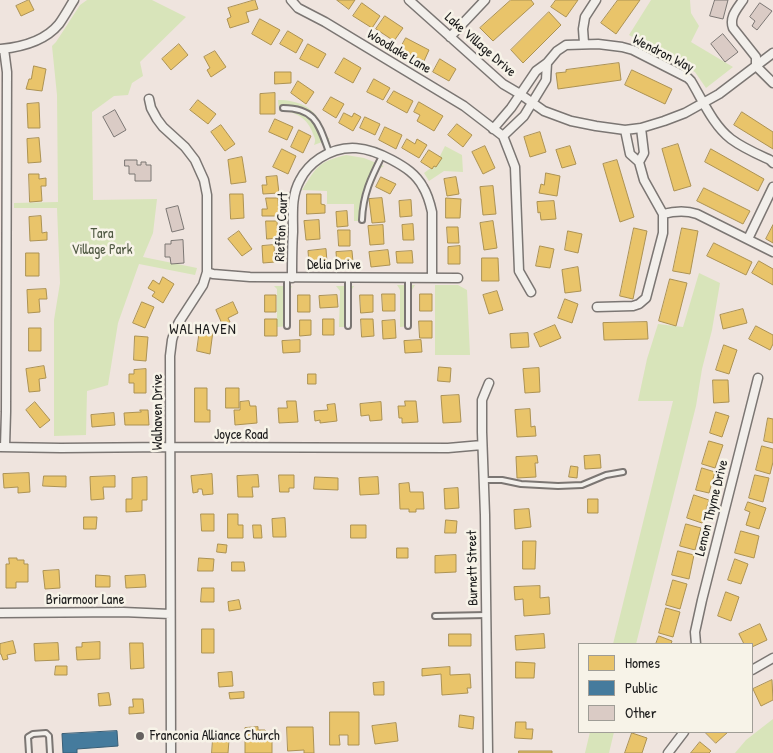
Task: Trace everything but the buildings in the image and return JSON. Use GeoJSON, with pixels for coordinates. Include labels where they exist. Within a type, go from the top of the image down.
{"type":"FeatureCollection","features":[{"type":"Feature","properties":{"kind":"street"},"geometry":{"type":"LineString","coordinates":[[2,447],[6,412],[3,220],[7,72],[2,49],[31,43],[49,34],[58,25],[74,0]]}},
{"type":"Feature","properties":{"kind":"street","name":"Woodlake Lane"},"geometry":{"type":"LineString","coordinates":[[291,0],[298,8],[325,22],[464,106],[503,136]]}},
{"type":"Feature","properties":{"kind":"street","name":"Lake Village Drive"},"geometry":{"type":"LineString","coordinates":[[408,0],[503,84],[544,111],[571,121],[596,126],[626,130],[641,128],[678,115],[719,94],[773,53]]}},
{"type":"Feature","properties":{"kind":"street"},"geometry":{"type":"LineString","coordinates":[[450,37],[485,0]]}},
{"type":"Feature","properties":{"kind":"street"},"geometry":{"type":"LineString","coordinates":[[584,44],[583,28],[585,17],[596,0]]}},
{"type":"Feature","properties":{"kind":"street"},"geometry":{"type":"LineString","coordinates":[[743,0],[732,17],[731,23],[756,57],[756,66],[773,83]]}},
{"type":"Feature","properties":{"kind":"street","name":"Wendron Way"},"geometry":{"type":"LineString","coordinates":[[520,94],[536,72],[566,45],[598,44],[622,46],[688,78],[717,124],[731,139],[773,163]]}},
{"type":"Feature","properties":{"kind":"street"},"geometry":{"type":"LineString","coordinates":[[531,292],[520,271],[515,168],[503,136],[524,116],[546,80],[547,63]]}},
{"type":"Feature","properties":{"kind":"street"},"geometry":{"type":"LineString","coordinates":[[493,129],[520,94]]}},
{"type":"Feature","properties":{"kind":"street","name":"Walhaven Drive"},"geometry":{"type":"LineString","coordinates":[[149,99],[157,119],[190,153],[199,167],[207,195],[207,272],[203,285],[179,322],[172,340],[170,356],[171,753]]}},
{"type":"Feature","properties":{"kind":"street"},"geometry":{"type":"LineString","coordinates":[[639,162],[644,153],[641,128]]}},
{"type":"Feature","properties":{"kind":"street"},"geometry":{"type":"LineString","coordinates":[[597,307],[633,306],[646,298],[663,233],[663,214],[644,180],[639,162],[630,154],[626,130]]}},
{"type":"Feature","properties":{"kind":"street","name":"Riefton Court"},"geometry":{"type":"LineString","coordinates":[[290,278],[293,203],[299,181],[313,163],[329,152],[353,148],[364,149],[382,155],[411,172],[420,182],[427,194],[432,212],[432,278]]}},
{"type":"Feature","properties":{"kind":"street"},"geometry":{"type":"LineString","coordinates":[[748,239],[773,187]]}},
{"type":"Feature","properties":{"kind":"street"},"geometry":{"type":"LineString","coordinates":[[663,214],[678,211],[697,214],[773,252]]}},
{"type":"Feature","properties":{"kind":"street","name":"Delia Drive"},"geometry":{"type":"LineString","coordinates":[[207,272],[250,277],[290,278],[458,278]]}},
{"type":"Feature","properties":{"kind":"street","name":"Lemon Thyme Drive"},"geometry":{"type":"LineString","coordinates":[[696,643],[695,632],[702,600],[758,378]]}},
{"type":"Feature","properties":{"kind":"street","name":"Burnett Street"},"geometry":{"type":"LineString","coordinates":[[488,753],[482,400],[489,383]]}},
{"type":"Feature","properties":{"kind":"street","name":"Joyce Road"},"geometry":{"type":"LineString","coordinates":[[2,447],[448,448],[482,445]]}},
{"type":"Feature","properties":{"kind":"street","name":"Briarmoor Lane"},"geometry":{"type":"LineString","coordinates":[[0,613],[118,612],[170,614]]}},
{"type":"Feature","properties":{"kind":"street"},"geometry":{"type":"LineString","coordinates":[[753,669],[773,658]]}},
{"type":"Feature","properties":{"kind":"street"},"geometry":{"type":"LineString","coordinates":[[668,753],[683,733]]}},
{"type":"Feature","properties":{"kind":"lane"},"geometry":{"type":"LineString","coordinates":[[283,108],[295,108],[311,116],[321,129],[329,152]]}},
{"type":"Feature","properties":{"kind":"lane"},"geometry":{"type":"LineString","coordinates":[[362,220],[362,206],[366,191],[382,155]]}},
{"type":"Feature","properties":{"kind":"lane"},"geometry":{"type":"LineString","coordinates":[[287,326],[290,278]]}},
{"type":"Feature","properties":{"kind":"lane"},"geometry":{"type":"LineString","coordinates":[[348,278],[348,326]]}},
{"type":"Feature","properties":{"kind":"lane"},"geometry":{"type":"LineString","coordinates":[[408,278],[408,326]]}},
{"type":"Feature","properties":{"kind":"lane"},"geometry":{"type":"LineString","coordinates":[[484,480],[502,480],[534,485],[582,485],[606,475],[623,472]]}},
{"type":"Feature","properties":{"kind":"lane"},"geometry":{"type":"LineString","coordinates":[[435,616],[486,615]]}},
{"type":"Feature","properties":{"kind":"lane"},"geometry":{"type":"LineString","coordinates":[[29,753],[28,736],[46,733],[49,736],[50,753]]}},
{"type":"Feature","properties":{"kind":"green space","name":"Tara Village Park"},"geometry":{"type":"Polygon","coordinates":[[[87,0],[152,0],[186,17],[140,62],[143,76],[132,83],[128,95],[114,96],[92,112],[93,200],[157,199],[153,233],[143,257],[197,268],[195,275],[139,264],[118,323],[108,385],[87,391],[86,435],[54,436],[54,320],[60,283],[57,208],[14,208],[14,203],[58,202],[57,95],[52,46],[80,5],[87,0]]]}},
{"type":"Feature","properties":{"kind":"green space"},"geometry":{"type":"Polygon","coordinates":[[[651,0],[690,0],[691,13],[699,26],[691,42],[733,67],[706,88],[695,72],[629,35],[651,0]]]}},
{"type":"Feature","properties":{"kind":"green space"},"geometry":{"type":"Polygon","coordinates":[[[278,100],[292,101],[310,109],[319,119],[326,135],[330,139],[314,145],[315,138],[308,124],[300,116],[290,112],[279,111],[278,100]]]}},
{"type":"Feature","properties":{"kind":"green space"},"geometry":{"type":"Polygon","coordinates":[[[445,146],[462,155],[463,172],[444,171],[429,181],[424,173],[436,164],[445,146]]]}},
{"type":"Feature","properties":{"kind":"green space"},"geometry":{"type":"Polygon","coordinates":[[[346,155],[364,158],[384,166],[374,176],[371,183],[365,221],[354,221],[354,204],[327,204],[327,191],[302,190],[319,166],[329,160],[346,155]]]}},
{"type":"Feature","properties":{"kind":"green space"},"geometry":{"type":"Polygon","coordinates":[[[699,273],[720,283],[696,406],[636,643],[613,643],[673,401],[638,401],[647,359],[658,324],[683,327],[699,273]]]}},
{"type":"Feature","properties":{"kind":"green space"},"geometry":{"type":"Polygon","coordinates":[[[397,285],[415,285],[412,290],[412,326],[400,327],[400,290],[397,285]]]}},
{"type":"Feature","properties":{"kind":"green space"},"geometry":{"type":"Polygon","coordinates":[[[435,285],[458,285],[467,290],[470,355],[435,355],[435,285]]]}},
{"type":"Feature","properties":{"kind":"green space"},"geometry":{"type":"Polygon","coordinates":[[[274,286],[292,286],[290,291],[290,326],[277,327],[277,289],[274,286]]]}},
{"type":"Feature","properties":{"kind":"green space"},"geometry":{"type":"Polygon","coordinates":[[[336,286],[354,286],[351,291],[352,327],[339,327],[340,291],[336,286]]]}},
{"type":"Feature","properties":{"kind":"green space"},"geometry":{"type":"Polygon","coordinates":[[[773,719],[773,753],[735,753],[746,740],[773,719]]]}},
{"type":"Feature","properties":{"kind":"green space"},"geometry":{"type":"Polygon","coordinates":[[[590,733],[614,733],[609,753],[585,753],[590,733]]]}},
{"type":"Feature","properties":{"kind":"place","name":"Franconia Alliance Church"},"geometry":{"type":"Point","coordinates":[140,736]}},
{"type":"Feature","properties":{"kind":"district","name":"WALHAVEN"},"geometry":{"type":"Point","coordinates":[203,330]}}]}
